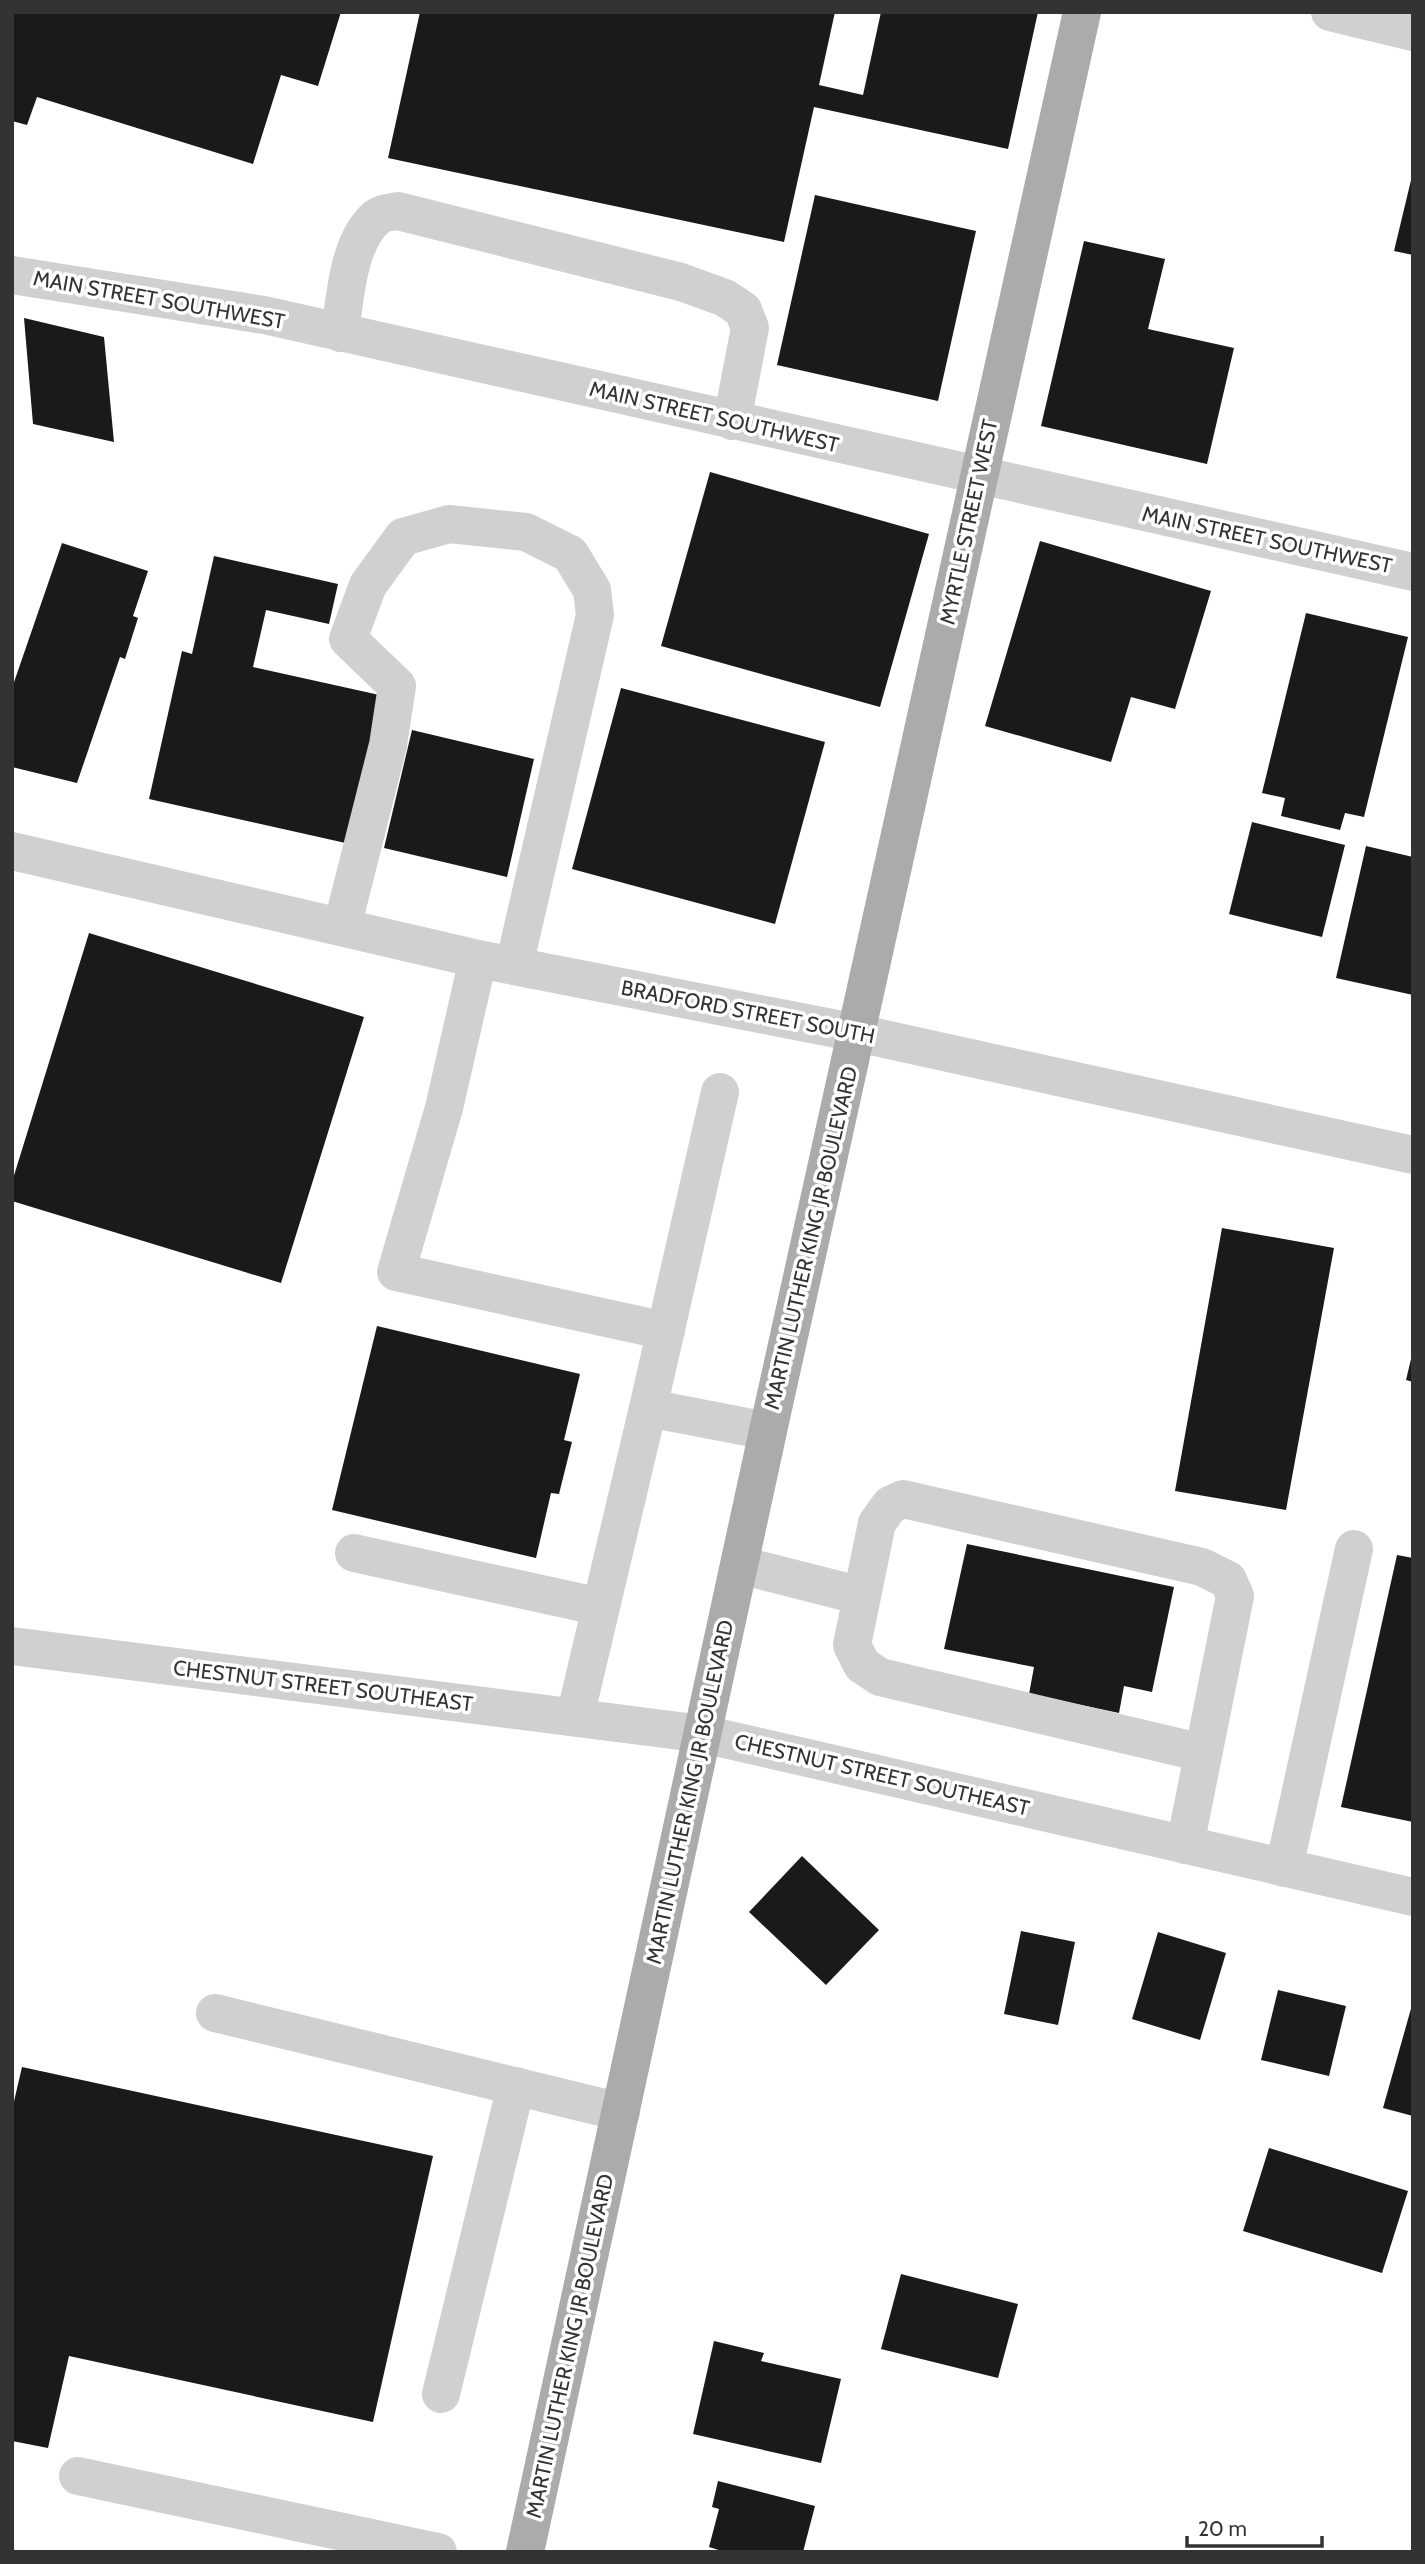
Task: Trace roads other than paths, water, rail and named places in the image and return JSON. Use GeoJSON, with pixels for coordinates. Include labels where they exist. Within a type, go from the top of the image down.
{"type":"FeatureCollection","features":[{"type":"Feature","properties":{"kind":"main road","name":"MYRTLE STREET WEST"},"geometry":{"type":"LineString","coordinates":[[857,1033],[1082,12]]}},
{"type":"Feature","properties":{"kind":"main road","name":"MARTIN LUTHER KING JR BOULEVARD"},"geometry":{"type":"LineString","coordinates":[[524,2552],[857,1033]]}},
{"type":"Feature","properties":{"kind":"street"},"geometry":{"type":"LineString","coordinates":[[1329,12],[1413,32]]}},
{"type":"Feature","properties":{"kind":"street"},"geometry":{"type":"LineString","coordinates":[[340,333],[351,264],[364,231],[379,215],[398,211],[681,282],[725,298],[743,310],[750,328],[732,421]]}},
{"type":"Feature","properties":{"kind":"street","name":"MAIN STREET SOUTHWEST"},"geometry":{"type":"LineString","coordinates":[[12,275],[264,315],[1413,572]]}},
{"type":"Feature","properties":{"kind":"street"},"geometry":{"type":"LineString","coordinates":[[342,927],[388,745],[397,686],[348,639],[368,585],[403,537],[449,524],[526,532],[570,554],[592,590],[595,615],[496,962],[444,1108],[396,1272],[666,1331]]}},
{"type":"Feature","properties":{"kind":"street","name":"BRADFORD STREET SOUTH"},"geometry":{"type":"LineString","coordinates":[[12,851],[496,962],[857,1033],[1413,1155]]}},
{"type":"Feature","properties":{"kind":"street"},"geometry":{"type":"LineString","coordinates":[[575,1717],[720,1092]]}},
{"type":"Feature","properties":{"kind":"street"},"geometry":{"type":"LineString","coordinates":[[648,1408],[768,1431]]}},
{"type":"Feature","properties":{"kind":"street"},"geometry":{"type":"LineString","coordinates":[[1185,1844],[1235,1596],[1228,1580],[1202,1567],[903,1499],[890,1505],[877,1522],[852,1644],[862,1665],[880,1677],[1203,1753]]}},
{"type":"Feature","properties":{"kind":"street"},"geometry":{"type":"LineString","coordinates":[[1284,1867],[1354,1549]]}},
{"type":"Feature","properties":{"kind":"street"},"geometry":{"type":"LineString","coordinates":[[354,1553],[601,1607]]}},
{"type":"Feature","properties":{"kind":"street"},"geometry":{"type":"LineString","coordinates":[[740,1565],[862,1596]]}},
{"type":"Feature","properties":{"kind":"street","name":"CHESTNUT STREET SOUTHEAST"},"geometry":{"type":"LineString","coordinates":[[12,1646],[704,1734],[1413,1897]]}},
{"type":"Feature","properties":{"kind":"street"},"geometry":{"type":"LineString","coordinates":[[215,2013],[621,2112]]}},
{"type":"Feature","properties":{"kind":"street"},"geometry":{"type":"LineString","coordinates":[[440,2394],[516,2086]]}},
{"type":"Feature","properties":{"kind":"street"},"geometry":{"type":"LineString","coordinates":[[78,2476],[438,2552]]}}]}
